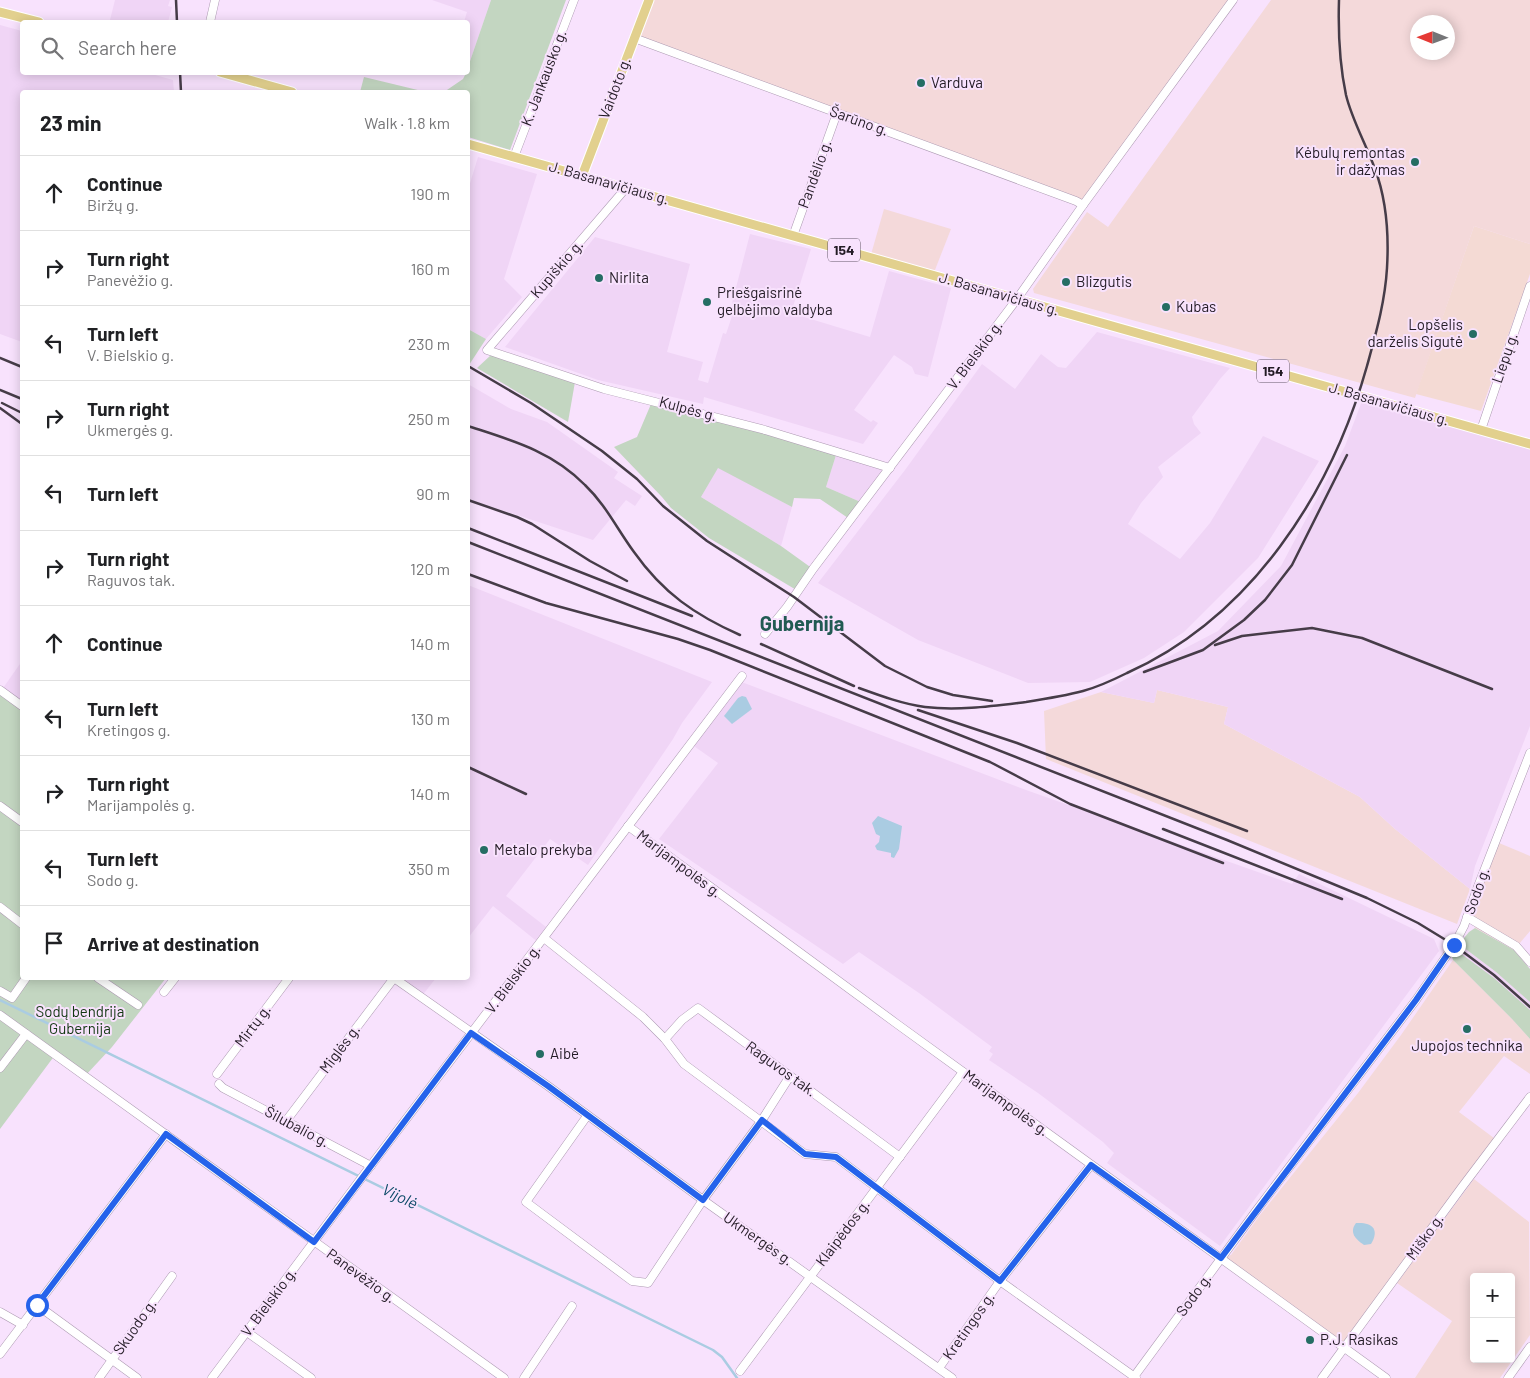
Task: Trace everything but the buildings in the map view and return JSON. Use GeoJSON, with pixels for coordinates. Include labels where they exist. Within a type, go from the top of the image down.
{"type":"FeatureCollection","features":[{"type":"Feature","properties":{"kind":"main road","name":"Vaidoto g."},"geometry":{"type":"LineString","coordinates":[[582,176],[649,0]]}},
{"type":"Feature","properties":{"kind":"main road"},"geometry":{"type":"LineString","coordinates":[[0,12],[31,20]]}},
{"type":"Feature","properties":{"kind":"main road"},"geometry":{"type":"LineString","coordinates":[[231,75],[285,90]]}},
{"type":"Feature","properties":{"kind":"main road","name":"J. Basanavičiaus g."},"geometry":{"type":"LineString","coordinates":[[470,145],[1530,444]]}},
{"type":"Feature","properties":{"kind":"street"},"geometry":{"type":"LineString","coordinates":[[210,20],[215,0]]}},
{"type":"Feature","properties":{"kind":"street","name":"K. Jankausko g."},"geometry":{"type":"LineString","coordinates":[[514,157],[574,0]]}},
{"type":"Feature","properties":{"kind":"street","name":"V. Bielskio g."},"geometry":{"type":"LineString","coordinates":[[765,634],[1017,299],[1083,205],[1233,0]]}},
{"type":"Feature","properties":{"kind":"street","name":"Šarūno g."},"geometry":{"type":"LineString","coordinates":[[634,38],[1083,205]]}},
{"type":"Feature","properties":{"kind":"street","name":"Pandėlio g."},"geometry":{"type":"LineString","coordinates":[[794,236],[838,113]]}},
{"type":"Feature","properties":{"kind":"street","name":"Kupiškio g."},"geometry":{"type":"LineString","coordinates":[[487,350],[626,188]]}},
{"type":"Feature","properties":{"kind":"street","name":"Liepų g."},"geometry":{"type":"LineString","coordinates":[[1481,430],[1530,286]]}},
{"type":"Feature","properties":{"kind":"street","name":"Kulpės g."},"geometry":{"type":"LineString","coordinates":[[487,350],[604,389],[765,430],[890,468]]}},
{"type":"Feature","properties":{"kind":"street","name":"V. Bielskio g."},"geometry":{"type":"LineString","coordinates":[[212,1378],[742,676]]}},
{"type":"Feature","properties":{"kind":"street"},"geometry":{"type":"LineString","coordinates":[[0,690],[20,705]]}},
{"type":"Feature","properties":{"kind":"street","name":"Sodo g."},"geometry":{"type":"LineString","coordinates":[[1134,1377],[1221,1258],[1416,1000],[1454,945],[1460,935],[1530,753]]}},
{"type":"Feature","properties":{"kind":"street"},"geometry":{"type":"LineString","coordinates":[[0,806],[20,821]]}},
{"type":"Feature","properties":{"kind":"street","name":"Marijampolės g."},"geometry":{"type":"LineString","coordinates":[[628,826],[963,1072],[1386,1378]]}},
{"type":"Feature","properties":{"kind":"street"},"geometry":{"type":"LineString","coordinates":[[0,907],[20,922]]}},
{"type":"Feature","properties":{"kind":"street"},"geometry":{"type":"LineString","coordinates":[[1467,917],[1516,946],[1530,962]]}},
{"type":"Feature","properties":{"kind":"street"},"geometry":{"type":"LineString","coordinates":[[544,938],[643,1018],[665,1038],[684,1064],[762,1120],[805,1154],[836,1157],[1000,1281],[1134,1377]]}},
{"type":"Feature","properties":{"kind":"street"},"geometry":{"type":"LineString","coordinates":[[0,991],[12,998],[25,980]]}},
{"type":"Feature","properties":{"kind":"street"},"geometry":{"type":"LineString","coordinates":[[101,980],[138,1005]]}},
{"type":"Feature","properties":{"kind":"street"},"geometry":{"type":"LineString","coordinates":[[164,992],[173,980]]}},
{"type":"Feature","properties":{"kind":"street","name":"Mirtų g."},"geometry":{"type":"LineString","coordinates":[[218,1074],[288,980]]}},
{"type":"Feature","properties":{"kind":"street","name":"Miglės g."},"geometry":{"type":"LineString","coordinates":[[286,1121],[392,980]]}},
{"type":"Feature","properties":{"kind":"street","name":"Ukmergės g."},"geometry":{"type":"LineString","coordinates":[[397,980],[548,1086],[703,1200],[952,1378]]}},
{"type":"Feature","properties":{"kind":"street","name":"Raguvos tak."},"geometry":{"type":"LineString","coordinates":[[665,1038],[682,1020],[698,1008],[900,1157]]}},
{"type":"Feature","properties":{"kind":"street","name":"Panevėžio g."},"geometry":{"type":"LineString","coordinates":[[0,1015],[504,1378]]}},
{"type":"Feature","properties":{"kind":"street"},"geometry":{"type":"LineString","coordinates":[[0,1068],[26,1034]]}},
{"type":"Feature","properties":{"kind":"street","name":"Klaipėdos g."},"geometry":{"type":"LineString","coordinates":[[740,1371],[963,1072]]}},
{"type":"Feature","properties":{"kind":"street"},"geometry":{"type":"LineString","coordinates":[[587,1116],[526,1202],[612,1268],[632,1281],[648,1283],[703,1200],[762,1120],[790,1076]]}},
{"type":"Feature","properties":{"kind":"street","name":"Šilubalio g."},"geometry":{"type":"LineString","coordinates":[[221,1086],[368,1169]]}},
{"type":"Feature","properties":{"kind":"street","name":"Miško g."},"geometry":{"type":"LineString","coordinates":[[1322,1378],[1530,1097]]}},
{"type":"Feature","properties":{"kind":"street"},"geometry":{"type":"LineString","coordinates":[[0,1354],[166,1134]]}},
{"type":"Feature","properties":{"kind":"street","name":"Kretingos g."},"geometry":{"type":"LineString","coordinates":[[939,1368],[1000,1281],[1091,1165]]}},
{"type":"Feature","properties":{"kind":"street","name":"Skuodo g."},"geometry":{"type":"LineString","coordinates":[[99,1378],[172,1276]]}},
{"type":"Feature","properties":{"kind":"street"},"geometry":{"type":"LineString","coordinates":[[37,1305],[136,1378]]}},
{"type":"Feature","properties":{"kind":"street"},"geometry":{"type":"LineString","coordinates":[[524,1378],[572,1306]]}},
{"type":"Feature","properties":{"kind":"street"},"geometry":{"type":"LineString","coordinates":[[0,1312],[23,1325]]}},
{"type":"Feature","properties":{"kind":"street"},"geometry":{"type":"LineString","coordinates":[[247,1332],[311,1378]]}},
{"type":"Feature","properties":{"kind":"street"},"geometry":{"type":"LineString","coordinates":[[1508,1378],[1530,1347]]}},
{"type":"Feature","properties":{"kind":"shaded area"},"geometry":{"type":"Polygon","coordinates":[[[115,0],[170,0],[168,6],[172,7],[169,20],[110,20],[115,0]]]}},
{"type":"Feature","properties":{"kind":"shaded area"},"geometry":{"type":"Polygon","coordinates":[[[432,0],[491,0],[470,61],[470,20],[465,20],[467,12],[432,0]]]}},
{"type":"Feature","properties":{"kind":"shaded area"},"geometry":{"type":"Polygon","coordinates":[[[649,0],[1233,0],[1083,205],[634,38],[649,0]]]}},
{"type":"Feature","properties":{"kind":"shaded area"},"geometry":{"type":"Polygon","coordinates":[[[1271,0],[1530,0],[1530,244],[1474,226],[1415,398],[1034,293],[1033,289],[1087,212],[1108,227],[1271,0]]]}},
{"type":"Feature","properties":{"kind":"shaded area"},"geometry":{"type":"Polygon","coordinates":[[[0,25],[20,30],[20,75],[155,75],[173,80],[174,90],[20,90],[20,341],[0,334],[0,25]]]}},
{"type":"Feature","properties":{"kind":"shaded area"},"geometry":{"type":"Polygon","coordinates":[[[478,157],[537,174],[504,279],[522,297],[486,339],[470,330],[470,183],[478,157]]]}},
{"type":"Feature","properties":{"kind":"shaded area"},"geometry":{"type":"Polygon","coordinates":[[[884,209],[951,229],[933,275],[870,258],[884,209]]]}},
{"type":"Feature","properties":{"kind":"shaded area","name":"Lopšelis darželis Sigutė"},"geometry":{"type":"Polygon","coordinates":[[[1474,226],[1530,244],[1530,274],[1481,411],[1416,394],[1474,226]]]}},
{"type":"Feature","properties":{"kind":"shaded area"},"geometry":{"type":"Polygon","coordinates":[[[750,234],[811,249],[791,313],[870,337],[889,271],[951,288],[928,377],[915,374],[912,367],[894,355],[854,410],[871,422],[873,420],[878,423],[863,444],[704,397],[703,404],[598,380],[505,347],[595,237],[690,264],[667,352],[703,362],[698,380],[708,383],[723,333],[726,334],[734,310],[732,303],[750,234]]]}},
{"type":"Feature","properties":{"kind":"shaded area"},"geometry":{"type":"Polygon","coordinates":[[[1097,332],[1230,368],[1192,417],[1194,424],[1201,433],[1158,467],[1163,477],[1141,503],[1128,524],[1180,559],[1210,523],[1263,436],[1319,461],[1258,558],[1184,632],[1144,658],[1090,682],[1028,683],[918,640],[818,583],[905,470],[982,364],[1015,389],[1041,354],[1058,367],[1066,368],[1097,332]]]}},
{"type":"Feature","properties":{"kind":"shaded area"},"geometry":{"type":"Polygon","coordinates":[[[470,385],[511,409],[547,422],[618,472],[614,478],[642,496],[635,506],[626,500],[593,540],[470,500],[470,385]]]}},
{"type":"Feature","properties":{"kind":"shaded area"},"geometry":{"type":"Polygon","coordinates":[[[1362,401],[1530,449],[1530,726],[1475,866],[1470,889],[1395,829],[1360,797],[1224,724],[1228,707],[1157,690],[1154,703],[1101,692],[1218,631],[1281,566],[1345,446],[1362,401]]]}},
{"type":"Feature","properties":{"kind":"shaded area"},"geometry":{"type":"Polygon","coordinates":[[[837,452],[890,468],[863,503],[826,487],[837,452]]]}},
{"type":"Feature","properties":{"kind":"shaded area"},"geometry":{"type":"Polygon","coordinates":[[[718,467],[792,507],[781,546],[701,497],[718,467]]]}},
{"type":"Feature","properties":{"kind":"shaded area"},"geometry":{"type":"Polygon","coordinates":[[[470,586],[712,682],[682,723],[588,865],[550,839],[506,896],[550,930],[539,943],[493,906],[470,935],[470,586]]]}},
{"type":"Feature","properties":{"kind":"shaded area"},"geometry":{"type":"Polygon","coordinates":[[[20,664],[20,705],[1,691],[20,664]]]}},
{"type":"Feature","properties":{"kind":"shaded area"},"geometry":{"type":"Polygon","coordinates":[[[739,681],[1026,790],[1292,884],[1299,874],[1434,939],[1439,951],[1220,1246],[1107,1163],[1114,1153],[1103,1142],[1038,1093],[989,1060],[993,1054],[989,1051],[992,1047],[919,993],[859,952],[843,964],[659,839],[718,763],[691,744],[739,681]]]}},
{"type":"Feature","properties":{"kind":"shaded area"},"geometry":{"type":"Polygon","coordinates":[[[1157,690],[1228,707],[1224,724],[1360,797],[1395,829],[1470,889],[1457,924],[1046,759],[1044,711],[1101,692],[1154,703],[1157,690]]]}},
{"type":"Feature","properties":{"kind":"shaded area"},"geometry":{"type":"Polygon","coordinates":[[[1499,843],[1530,856],[1530,931],[1514,950],[1475,928],[1472,913],[1499,843]]]}},
{"type":"Feature","properties":{"kind":"shaded area"},"geometry":{"type":"Polygon","coordinates":[[[1459,944],[1496,972],[1530,1002],[1530,1010],[1494,978],[1456,950],[1459,944]]]}},
{"type":"Feature","properties":{"kind":"shaded area"},"geometry":{"type":"Polygon","coordinates":[[[1453,960],[1530,1039],[1530,1074],[1504,1056],[1459,1112],[1498,1141],[1345,1348],[1221,1258],[1231,1255],[1260,1215],[1358,1093],[1453,960]]]}},
{"type":"Feature","properties":{"kind":"shaded area"},"geometry":{"type":"Polygon","coordinates":[[[397,980],[434,980],[421,997],[397,980]]]}},
{"type":"Feature","properties":{"kind":"shaded area"},"geometry":{"type":"Polygon","coordinates":[[[1474,1179],[1529,1222],[1530,1335],[1515,1356],[1515,1273],[1470,1273],[1470,1363],[1510,1363],[1500,1378],[1415,1378],[1452,1321],[1397,1283],[1474,1179]]]}},
{"type":"Feature","properties":{"kind":"green space"},"geometry":{"type":"Polygon","coordinates":[[[491,0],[566,0],[510,150],[470,138],[470,90],[447,90],[463,79],[465,75],[470,75],[470,61],[491,0]]]}},
{"type":"Feature","properties":{"kind":"green space"},"geometry":{"type":"Polygon","coordinates":[[[364,77],[418,90],[361,90],[364,77]]]}},
{"type":"Feature","properties":{"kind":"green space"},"geometry":{"type":"Polygon","coordinates":[[[470,330],[486,339],[470,363],[470,330]]]}},
{"type":"Feature","properties":{"kind":"green space"},"geometry":{"type":"Polygon","coordinates":[[[491,355],[575,382],[568,422],[477,368],[491,355]]]}},
{"type":"Feature","properties":{"kind":"green space"},"geometry":{"type":"Polygon","coordinates":[[[651,404],[837,452],[826,487],[863,503],[851,520],[820,499],[794,498],[792,507],[718,468],[701,497],[781,546],[813,569],[798,591],[709,538],[671,508],[614,447],[637,437],[651,404]]]}},
{"type":"Feature","properties":{"kind":"green space","name":"Sodų bendrija Gubernija"},"geometry":{"type":"Polygon","coordinates":[[[0,690],[20,705],[20,980],[164,980],[112,1047],[85,1076],[55,1055],[0,1129],[0,690]]]}},
{"type":"Feature","properties":{"kind":"green space"},"geometry":{"type":"Polygon","coordinates":[[[1475,928],[1514,950],[1530,969],[1530,1002],[1496,972],[1459,944],[1475,928]]]}},
{"type":"Feature","properties":{"kind":"green space"},"geometry":{"type":"Polygon","coordinates":[[[1456,950],[1494,978],[1530,1010],[1530,1039],[1453,960],[1452,957],[1456,950]]]}},
{"type":"Feature","properties":{"kind":"water"},"geometry":{"type":"Polygon","coordinates":[[[746,697],[752,709],[732,724],[724,716],[738,698],[746,697]]]}},
{"type":"Feature","properties":{"kind":"water"},"geometry":{"type":"Polygon","coordinates":[[[878,816],[902,826],[899,849],[894,858],[891,857],[891,853],[877,850],[875,846],[879,842],[880,836],[876,834],[872,823],[878,816]]]}},
{"type":"Feature","properties":{"kind":"water"},"geometry":{"type":"Polygon","coordinates":[[[1356,1223],[1370,1225],[1373,1228],[1375,1234],[1371,1244],[1364,1245],[1356,1238],[1353,1229],[1356,1223]]]}},
{"type":"Feature","properties":{"kind":"waterway","name":"Vijolė"},"geometry":{"type":"LineString","coordinates":[[0,1000],[713,1350],[722,1357],[737,1378]]}},
{"type":"Feature","properties":{"kind":"railway"},"geometry":{"type":"LineString","coordinates":[[176,0],[177,20]]}},
{"type":"Feature","properties":{"kind":"railway"},"geometry":{"type":"LineString","coordinates":[[859,688],[908,704],[950,708],[976,708],[1026,702],[1083,691],[1111,681],[1171,649],[1212,619],[1248,585],[1280,546],[1308,505],[1332,460],[1351,414],[1374,342],[1386,281],[1388,243],[1385,205],[1375,169],[1346,95],[1340,48],[1339,0]]}},
{"type":"Feature","properties":{"kind":"railway"},"geometry":{"type":"LineString","coordinates":[[180,75],[181,90]]}},
{"type":"Feature","properties":{"kind":"railway"},"geometry":{"type":"LineString","coordinates":[[0,358],[20,366]]}},
{"type":"Feature","properties":{"kind":"railway"},"geometry":{"type":"LineString","coordinates":[[470,367],[531,403],[602,451],[637,479],[663,506],[707,541],[794,597],[885,666],[927,687],[953,695],[992,701]]}},
{"type":"Feature","properties":{"kind":"railway"},"geometry":{"type":"LineString","coordinates":[[0,390],[20,398]]}},
{"type":"Feature","properties":{"kind":"railway"},"geometry":{"type":"LineString","coordinates":[[2,403],[20,412]]}},
{"type":"Feature","properties":{"kind":"railway"},"geometry":{"type":"LineString","coordinates":[[0,408],[20,423]]}},
{"type":"Feature","properties":{"kind":"railway"},"geometry":{"type":"LineString","coordinates":[[470,427],[530,448],[559,463],[572,473],[599,501],[645,567],[668,591],[694,611],[740,635]]}},
{"type":"Feature","properties":{"kind":"railway"},"geometry":{"type":"LineString","coordinates":[[1144,672],[1203,650],[1244,620],[1265,600],[1292,565],[1347,455]]}},
{"type":"Feature","properties":{"kind":"railway"},"geometry":{"type":"LineString","coordinates":[[470,501],[532,524],[590,561],[627,581]]}},
{"type":"Feature","properties":{"kind":"railway"},"geometry":{"type":"LineString","coordinates":[[470,529],[692,616]]}},
{"type":"Feature","properties":{"kind":"railway"},"geometry":{"type":"LineString","coordinates":[[470,543],[1227,840],[1367,898],[1418,923],[1454,945],[1494,975],[1530,1007]]}},
{"type":"Feature","properties":{"kind":"railway"},"geometry":{"type":"LineString","coordinates":[[470,575],[546,603],[678,639],[710,650],[990,762],[1070,804],[1223,863]]}},
{"type":"Feature","properties":{"kind":"railway"},"geometry":{"type":"LineString","coordinates":[[1215,645],[1242,636],[1312,628],[1362,638],[1492,689]]}},
{"type":"Feature","properties":{"kind":"railway"},"geometry":{"type":"LineString","coordinates":[[761,644],[854,686]]}},
{"type":"Feature","properties":{"kind":"railway"},"geometry":{"type":"LineString","coordinates":[[918,710],[1017,743],[1247,831]]}},
{"type":"Feature","properties":{"kind":"railway"},"geometry":{"type":"LineString","coordinates":[[470,768],[526,794]]}},
{"type":"Feature","properties":{"kind":"railway"},"geometry":{"type":"LineString","coordinates":[[1163,829],[1342,899]]}},
{"type":"Feature","properties":{"kind":"place","name":"Varduva"},"geometry":{"type":"Point","coordinates":[921,83]}},
{"type":"Feature","properties":{"kind":"place","name":"Kėbulų remontas ir dažymas"},"geometry":{"type":"Point","coordinates":[1415,162]}},
{"type":"Feature","properties":{"kind":"place","name":"Nirlita"},"geometry":{"type":"Point","coordinates":[599,278]}},
{"type":"Feature","properties":{"kind":"place","name":"Blizgutis"},"geometry":{"type":"Point","coordinates":[1066,282]}},
{"type":"Feature","properties":{"kind":"place","name":"Priešgaisrinė gelbėjimo valdyba"},"geometry":{"type":"Point","coordinates":[707,302]}},
{"type":"Feature","properties":{"kind":"place","name":"Kubas"},"geometry":{"type":"Point","coordinates":[1166,307]}},
{"type":"Feature","properties":{"kind":"place","name":"Lopšelis darželis Sigutė"},"geometry":{"type":"Point","coordinates":[1473,334]}},
{"type":"Feature","properties":{"kind":"place","name":"Metalo prekyba"},"geometry":{"type":"Point","coordinates":[484,850]}},
{"type":"Feature","properties":{"kind":"place","name":"Jupojos technika"},"geometry":{"type":"Point","coordinates":[1467,1029]}},
{"type":"Feature","properties":{"kind":"place","name":"Aibė"},"geometry":{"type":"Point","coordinates":[540,1054]}},
{"type":"Feature","properties":{"kind":"place","name":"P.J. Rasikas"},"geometry":{"type":"Point","coordinates":[1310,1340]}},
{"type":"Feature","properties":{"kind":"district","name":"Gubernija"},"geometry":{"type":"Point","coordinates":[802,624]}},
{"type":"Feature","properties":{"kind":"route"},"geometry":{"type":"LineString","coordinates":[[37,1305],[166,1134],[314,1242],[471,1033],[548,1086],[703,1200],[762,1120],[805,1154],[836,1157],[1000,1281],[1091,1165],[1221,1258],[1416,1000],[1454,945]]}}]}
